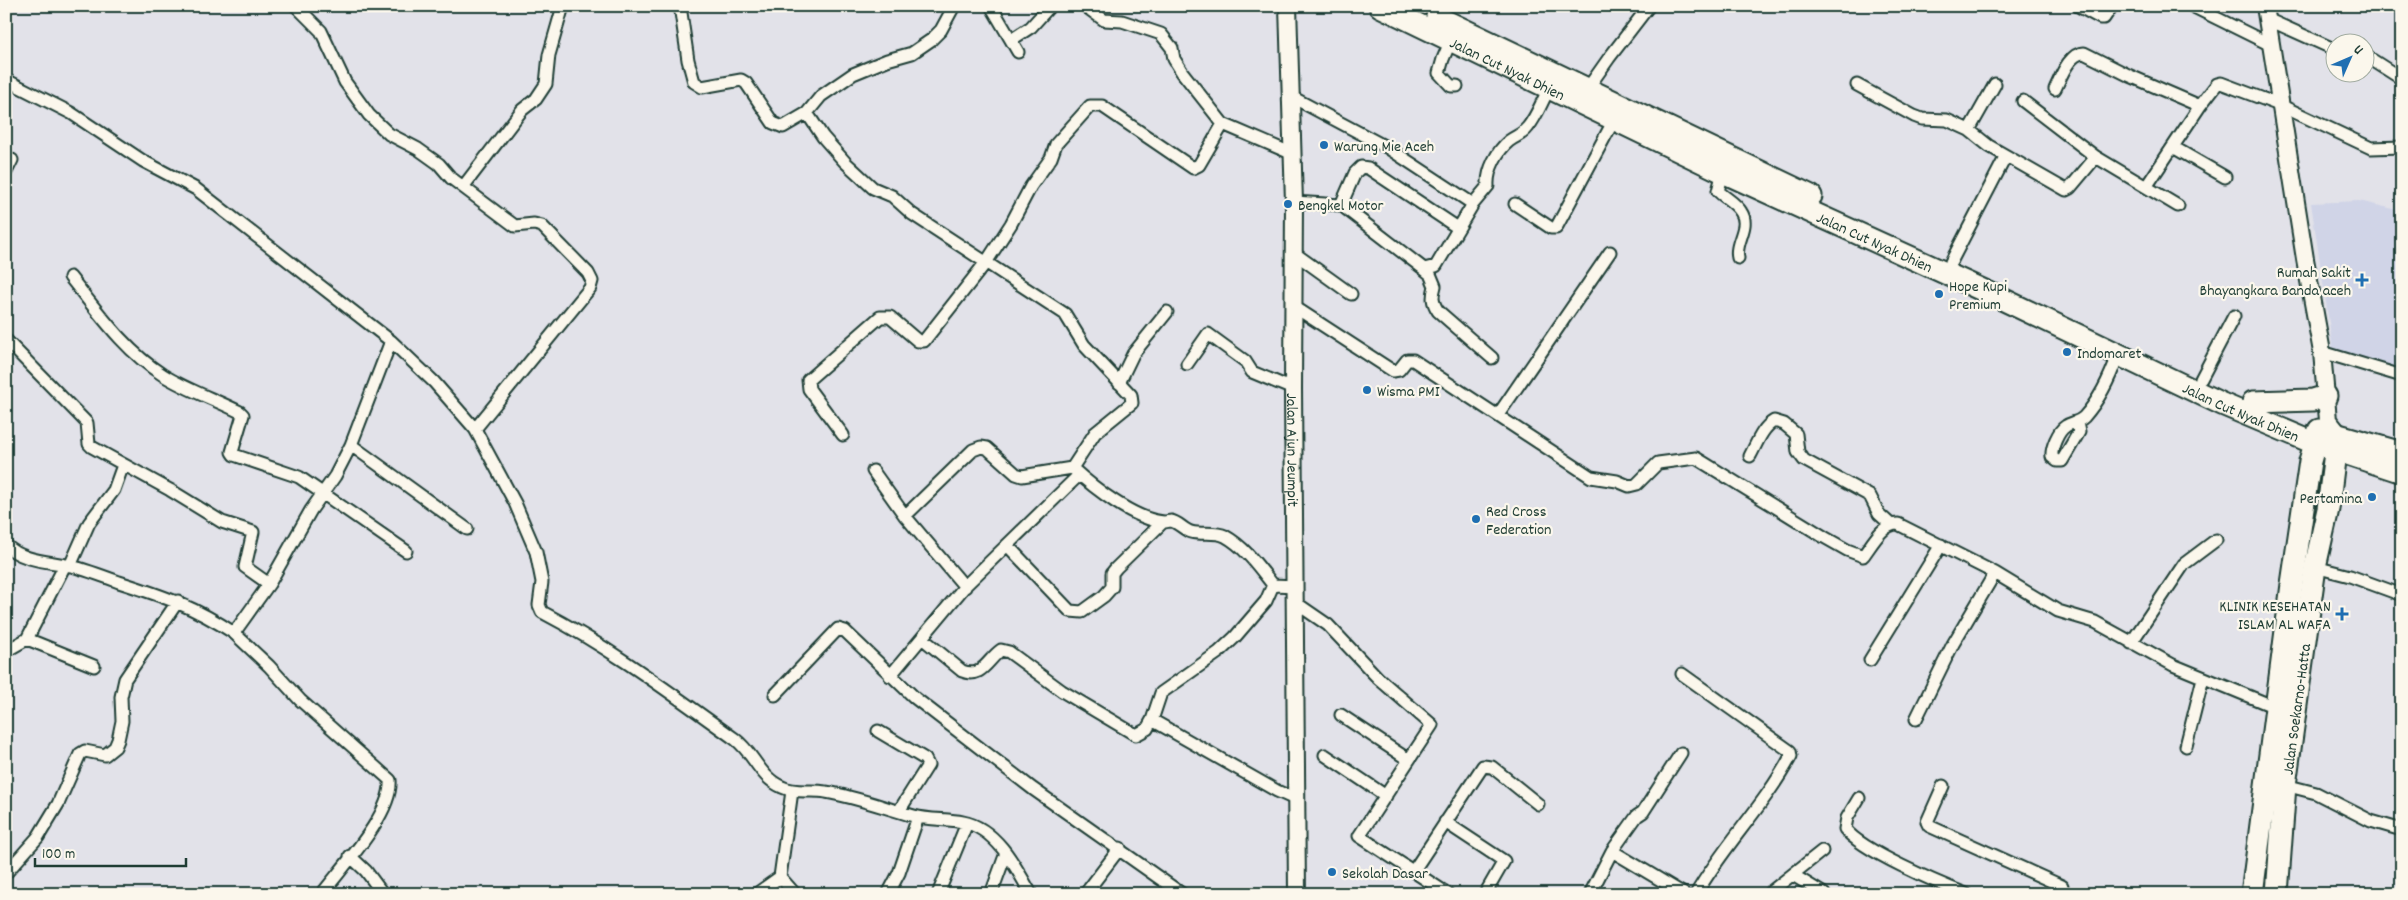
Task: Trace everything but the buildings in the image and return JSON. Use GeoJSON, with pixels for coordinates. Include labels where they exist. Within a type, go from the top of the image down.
{"type":"FeatureCollection","features":[{"type":"Feature","properties":{"kind":"highway","name":"Jalan Cut Nyak Dhien"},"geometry":{"type":"LineString","coordinates":[[1380,6],[1549,89],[1584,96],[1614,120],[1723,172],[2000,298],[2222,404],[2327,435],[2402,453]]}},
{"type":"Feature","properties":{"kind":"highway","name":"Jalan Cut Nyak Dhien"},"geometry":{"type":"LineString","coordinates":[[1413,6],[1584,96],[1951,262],[2201,379],[2327,435],[2402,472]]}},
{"type":"Feature","properties":{"kind":"highway"},"geometry":{"type":"LineString","coordinates":[[2254,402],[2314,400],[2326,396]]}},
{"type":"Feature","properties":{"kind":"highway","name":"Jalan Soekarno-Hatta"},"geometry":{"type":"LineString","coordinates":[[2277,894],[2285,785],[2315,567],[2328,509],[2327,435]]}},
{"type":"Feature","properties":{"kind":"highway","name":"Jalan Soekarno-Hatta"},"geometry":{"type":"LineString","coordinates":[[2252,894],[2275,707],[2327,435]]}},
{"type":"Feature","properties":{"kind":"street"},"geometry":{"type":"LineString","coordinates":[[296,6],[321,31],[345,82],[368,115],[389,134],[418,149],[439,164],[463,188],[515,226],[534,224],[542,226],[588,273],[592,281],[590,288],[475,429]]}},
{"type":"Feature","properties":{"kind":"street"},"geometry":{"type":"LineString","coordinates":[[463,188],[522,110],[536,99],[546,84],[549,56],[563,6]]}},
{"type":"Feature","properties":{"kind":"street"},"geometry":{"type":"LineString","coordinates":[[680,6],[688,60],[694,82],[702,87],[741,80],[746,83],[772,123],[783,127],[807,113],[821,96],[853,74],[887,60],[912,53],[931,40],[941,30],[954,6]]}},
{"type":"Feature","properties":{"kind":"street"},"geometry":{"type":"LineString","coordinates":[[991,6],[1018,52]]}},
{"type":"Feature","properties":{"kind":"street"},"geometry":{"type":"LineString","coordinates":[[1011,40],[1031,27],[1050,6]]}},
{"type":"Feature","properties":{"kind":"street"},"geometry":{"type":"LineString","coordinates":[[1085,6],[1104,20],[1122,21],[1161,34],[1172,48],[1174,59],[1182,72],[1223,124],[1293,154]]}},
{"type":"Feature","properties":{"kind":"street","name":"Jalan Ajun Jeumpit"},"geometry":{"type":"LineString","coordinates":[[1288,6],[1294,202],[1293,389],[1297,894]]}},
{"type":"Feature","properties":{"kind":"street"},"geometry":{"type":"LineString","coordinates":[[1584,96],[1649,6]]}},
{"type":"Feature","properties":{"kind":"street"},"geometry":{"type":"LineString","coordinates":[[2078,6],[2100,18],[2104,18],[2112,6]]}},
{"type":"Feature","properties":{"kind":"street"},"geometry":{"type":"LineString","coordinates":[[2192,6],[2271,45]]}},
{"type":"Feature","properties":{"kind":"street"},"geometry":{"type":"LineString","coordinates":[[2266,13],[2282,106],[2304,259],[2322,352],[2327,435]]}},
{"type":"Feature","properties":{"kind":"street"},"geometry":{"type":"LineString","coordinates":[[2266,13],[2326,45]]}},
{"type":"Feature","properties":{"kind":"street"},"geometry":{"type":"LineString","coordinates":[[1452,40],[1439,73],[1451,86],[1456,86]]}},
{"type":"Feature","properties":{"kind":"street"},"geometry":{"type":"LineString","coordinates":[[2054,89],[2073,57],[2078,53],[2084,53],[2128,75],[2200,106]]}},
{"type":"Feature","properties":{"kind":"street"},"geometry":{"type":"LineString","coordinates":[[2376,62],[2402,79]]}},
{"type":"Feature","properties":{"kind":"street"},"geometry":{"type":"LineString","coordinates":[[6,80],[71,113],[143,161],[196,189],[391,341],[434,382],[475,429],[515,503],[536,552],[542,582],[539,605],[542,612],[649,676],[739,743],[760,772],[770,781],[792,791],[828,792],[918,817],[967,823],[985,833],[1006,853],[1032,894]]}},
{"type":"Feature","properties":{"kind":"street"},"geometry":{"type":"LineString","coordinates":[[2146,186],[2200,106],[2217,84],[2221,82],[2282,106],[2371,148],[2402,146]]}},
{"type":"Feature","properties":{"kind":"street"},"geometry":{"type":"LineString","coordinates":[[1969,130],[1995,84]]}},
{"type":"Feature","properties":{"kind":"street"},"geometry":{"type":"LineString","coordinates":[[1857,85],[1914,116],[1922,119],[1947,120],[1969,130],[1989,146],[2066,190],[2070,188],[2096,157]]}},
{"type":"Feature","properties":{"kind":"street"},"geometry":{"type":"LineString","coordinates":[[1424,269],[1436,266],[1473,204],[1488,186],[1487,175],[1491,165],[1510,141],[1521,136],[1530,124],[1549,89]]}},
{"type":"Feature","properties":{"kind":"street"},"geometry":{"type":"LineString","coordinates":[[1292,97],[1388,148],[1473,204]]}},
{"type":"Feature","properties":{"kind":"street"},"geometry":{"type":"LineString","coordinates":[[2023,101],[2096,157],[2178,206]]}},
{"type":"Feature","properties":{"kind":"street"},"geometry":{"type":"LineString","coordinates":[[842,435],[809,389],[808,380],[880,317],[890,317],[918,341],[924,341],[987,261],[1011,224],[1031,186],[1051,158],[1056,144],[1090,106],[1102,106],[1193,168],[1199,165],[1223,124]]}},
{"type":"Feature","properties":{"kind":"street"},"geometry":{"type":"LineString","coordinates":[[807,113],[823,137],[872,188],[892,196],[912,214],[987,261],[1002,274],[1065,314],[1084,345],[1131,395],[1132,403],[1095,433],[1075,471],[1007,545],[965,587],[890,676]]}},
{"type":"Feature","properties":{"kind":"street"},"geometry":{"type":"LineString","coordinates":[[1515,204],[1551,228],[1556,228],[1614,120]]}},
{"type":"Feature","properties":{"kind":"street"},"geometry":{"type":"LineString","coordinates":[[2173,147],[2225,177]]}},
{"type":"Feature","properties":{"kind":"street"},"geometry":{"type":"LineString","coordinates":[[1951,262],[2006,156]]}},
{"type":"Feature","properties":{"kind":"street"},"geometry":{"type":"LineString","coordinates":[[6,172],[12,160]]}},
{"type":"Feature","properties":{"kind":"street"},"geometry":{"type":"LineString","coordinates":[[1341,205],[1355,173],[1360,167],[1368,168],[1458,228]]}},
{"type":"Feature","properties":{"kind":"street"},"geometry":{"type":"LineString","coordinates":[[1723,172],[1718,191],[1742,212],[1744,220],[1744,229],[1736,250],[1738,258]]}},
{"type":"Feature","properties":{"kind":"street"},"geometry":{"type":"LineString","coordinates":[[1294,202],[1341,205],[1424,269],[1430,274],[1435,286],[1432,296],[1433,304],[1438,311],[1492,358]]}},
{"type":"Feature","properties":{"kind":"street"},"geometry":{"type":"LineString","coordinates":[[1498,415],[1610,252]]}},
{"type":"Feature","properties":{"kind":"street"},"geometry":{"type":"LineString","coordinates":[[1294,253],[1351,294]]}},
{"type":"Feature","properties":{"kind":"street"},"geometry":{"type":"LineString","coordinates":[[70,277],[112,330],[156,369],[191,390],[240,412],[244,419],[232,452],[234,455],[299,477],[406,551]]}},
{"type":"Feature","properties":{"kind":"street"},"geometry":{"type":"LineString","coordinates":[[1293,306],[1393,370],[1399,370],[1407,360],[1413,360],[1591,477],[1617,481],[1629,486],[1637,484],[1658,463],[1696,458],[1824,537],[1847,550],[1863,556],[1885,528],[1890,524],[1898,524],[1995,573],[2058,611],[2095,622],[2131,643],[2203,678],[2275,707]]}},
{"type":"Feature","properties":{"kind":"street"},"geometry":{"type":"LineString","coordinates":[[1119,383],[1133,354],[1167,312]]}},
{"type":"Feature","properties":{"kind":"street"},"geometry":{"type":"LineString","coordinates":[[2201,379],[2234,316]]}},
{"type":"Feature","properties":{"kind":"street"},"geometry":{"type":"LineString","coordinates":[[1187,364],[1208,334],[1246,361],[1252,372],[1293,389]]}},
{"type":"Feature","properties":{"kind":"street"},"geometry":{"type":"LineString","coordinates":[[6,340],[87,423],[92,448],[222,522],[253,532],[245,567],[269,584]]}},
{"type":"Feature","properties":{"kind":"street"},"geometry":{"type":"LineString","coordinates":[[234,633],[269,584],[351,444],[391,341]]}},
{"type":"Feature","properties":{"kind":"street"},"geometry":{"type":"LineString","coordinates":[[2322,352],[2402,376]]}},
{"type":"Feature","properties":{"kind":"street"},"geometry":{"type":"LineString","coordinates":[[2077,423],[2084,417],[2106,385],[2118,355]]}},
{"type":"Feature","properties":{"kind":"street"},"geometry":{"type":"LineString","coordinates":[[1750,456],[1763,431],[1770,424],[1774,421],[1784,424],[1796,434],[1798,452],[1804,460],[1870,496],[1879,514],[1890,524]]}},
{"type":"Feature","properties":{"kind":"street"},"geometry":{"type":"LineString","coordinates":[[351,444],[467,529]]}},
{"type":"Feature","properties":{"kind":"street"},"geometry":{"type":"LineString","coordinates":[[905,516],[973,450],[981,447],[986,448],[1016,474],[1022,476],[1075,471],[1108,497],[1141,515],[1163,522],[1172,521],[1186,530],[1196,533],[1219,534],[1226,537],[1250,556],[1274,585],[1296,586]]}},
{"type":"Feature","properties":{"kind":"street"},"geometry":{"type":"LineString","coordinates":[[6,651],[27,639],[89,523],[114,490],[123,465]]}},
{"type":"Feature","properties":{"kind":"street"},"geometry":{"type":"LineString","coordinates":[[873,471],[905,516],[965,587]]}},
{"type":"Feature","properties":{"kind":"street"},"geometry":{"type":"LineString","coordinates":[[1007,545],[1070,611],[1082,612],[1104,596],[1112,587],[1112,574],[1116,568],[1163,522]]}},
{"type":"Feature","properties":{"kind":"street"},"geometry":{"type":"LineString","coordinates":[[2131,643],[2184,564],[2216,540]]}},
{"type":"Feature","properties":{"kind":"street"},"geometry":{"type":"LineString","coordinates":[[1870,660],[1941,545]]}},
{"type":"Feature","properties":{"kind":"street"},"geometry":{"type":"LineString","coordinates":[[6,546],[25,556],[67,565],[178,601],[210,617],[234,633],[269,666],[300,700],[390,780],[391,792],[386,806],[360,846],[350,856],[322,894]]}},
{"type":"Feature","properties":{"kind":"street"},"geometry":{"type":"LineString","coordinates":[[2315,567],[2350,576],[2402,595]]}},
{"type":"Feature","properties":{"kind":"street"},"geometry":{"type":"LineString","coordinates":[[1916,719],[1953,644],[1995,573]]}},
{"type":"Feature","properties":{"kind":"street"},"geometry":{"type":"LineString","coordinates":[[922,638],[962,671],[970,674],[979,673],[1001,650],[1009,652],[1062,691],[1136,735],[1147,729],[1161,693],[1219,652],[1235,637],[1266,601],[1274,585]]}},
{"type":"Feature","properties":{"kind":"street"},"geometry":{"type":"LineString","coordinates":[[6,874],[38,837],[58,804],[80,754],[85,751],[105,755],[115,747],[122,721],[121,697],[126,679],[178,601]]}},
{"type":"Feature","properties":{"kind":"street"},"geometry":{"type":"LineString","coordinates":[[1296,603],[1328,626],[1378,678],[1431,723],[1432,727],[1359,836],[1414,870],[1448,894]]}},
{"type":"Feature","properties":{"kind":"street"},"geometry":{"type":"LineString","coordinates":[[775,695],[838,629],[845,631],[890,676],[1033,789],[1120,848],[1182,894]]}},
{"type":"Feature","properties":{"kind":"street"},"geometry":{"type":"LineString","coordinates":[[27,639],[94,666]]}},
{"type":"Feature","properties":{"kind":"street"},"geometry":{"type":"LineString","coordinates":[[1682,674],[1790,751],[1791,756],[1737,836],[1710,868],[1696,894]]}},
{"type":"Feature","properties":{"kind":"street"},"geometry":{"type":"LineString","coordinates":[[2186,746],[2203,678]]}},
{"type":"Feature","properties":{"kind":"street"},"geometry":{"type":"LineString","coordinates":[[1341,714],[1409,760]]}},
{"type":"Feature","properties":{"kind":"street"},"geometry":{"type":"LineString","coordinates":[[1152,720],[1277,791],[1297,800]]}},
{"type":"Feature","properties":{"kind":"street"},"geometry":{"type":"LineString","coordinates":[[878,731],[925,759],[928,766],[900,812]]}},
{"type":"Feature","properties":{"kind":"street"},"geometry":{"type":"LineString","coordinates":[[1590,894],[1612,851],[1637,816],[1642,812],[1681,753]]}},
{"type":"Feature","properties":{"kind":"street"},"geometry":{"type":"LineString","coordinates":[[1325,755],[1386,796]]}},
{"type":"Feature","properties":{"kind":"street"},"geometry":{"type":"LineString","coordinates":[[1414,870],[1478,770],[1487,765],[1538,804]]}},
{"type":"Feature","properties":{"kind":"street"},"geometry":{"type":"LineString","coordinates":[[2285,785],[2316,793],[2371,821],[2402,830]]}},
{"type":"Feature","properties":{"kind":"street"},"geometry":{"type":"LineString","coordinates":[[1943,786],[1927,822],[1929,826],[2062,886],[2064,894]]}},
{"type":"Feature","properties":{"kind":"street"},"geometry":{"type":"LineString","coordinates":[[756,894],[780,877],[792,791]]}},
{"type":"Feature","properties":{"kind":"street"},"geometry":{"type":"LineString","coordinates":[[1859,798],[1847,818],[1845,829],[1848,834],[1901,864],[1966,894]]}},
{"type":"Feature","properties":{"kind":"street"},"geometry":{"type":"LineString","coordinates":[[888,894],[899,872],[918,817]]}},
{"type":"Feature","properties":{"kind":"street"},"geometry":{"type":"LineString","coordinates":[[1445,822],[1504,861],[1485,894]]}},
{"type":"Feature","properties":{"kind":"street"},"geometry":{"type":"LineString","coordinates":[[938,894],[967,823]]}},
{"type":"Feature","properties":{"kind":"street"},"geometry":{"type":"LineString","coordinates":[[1085,894],[1120,848]]}},
{"type":"Feature","properties":{"kind":"street"},"geometry":{"type":"LineString","coordinates":[[1612,851],[1684,894]]}},
{"type":"Feature","properties":{"kind":"street"},"geometry":{"type":"LineString","coordinates":[[1768,894],[1822,851]]}},
{"type":"Feature","properties":{"kind":"street"},"geometry":{"type":"LineString","coordinates":[[990,894],[1006,853]]}},
{"type":"Feature","properties":{"kind":"street"},"geometry":{"type":"LineString","coordinates":[[350,856],[366,871],[383,894]]}},
{"type":"Feature","properties":{"kind":"street"},"geometry":{"type":"LineString","coordinates":[[1793,875],[1824,894]]}},
{"type":"Feature","properties":{"kind":"street"},"geometry":{"type":"LineString","coordinates":[[780,877],[795,894]]}},
{"type":"Feature","properties":{"kind":"shaded area","name":"Rumah Sakit Bhayangkara Banda aceh"},"geometry":{"type":"Polygon","coordinates":[[[2359,201],[2402,211],[2402,372],[2333,349],[2311,203],[2359,201]]]}},
{"type":"Feature","properties":{"kind":"place","name":"Warung Mie Aceh"},"geometry":{"type":"Point","coordinates":[1324,145]}},
{"type":"Feature","properties":{"kind":"place","name":"Bengkel Motor"},"geometry":{"type":"Point","coordinates":[1288,204]}},
{"type":"Feature","properties":{"kind":"place","name":"Rumah Sakit Bhayangkara Banda aceh"},"geometry":{"type":"Point","coordinates":[2362,280]}},
{"type":"Feature","properties":{"kind":"place","name":"Hope Kupi Premium"},"geometry":{"type":"Point","coordinates":[1939,294]}},
{"type":"Feature","properties":{"kind":"place","name":"Indomaret"},"geometry":{"type":"Point","coordinates":[2067,352]}},
{"type":"Feature","properties":{"kind":"place","name":"Wisma PMI"},"geometry":{"type":"Point","coordinates":[1367,390]}},
{"type":"Feature","properties":{"kind":"place","name":"Pertamina"},"geometry":{"type":"Point","coordinates":[2372,497]}},
{"type":"Feature","properties":{"kind":"place","name":"Red Cross Federation"},"geometry":{"type":"Point","coordinates":[1476,519]}},
{"type":"Feature","properties":{"kind":"place","name":"KLINIK KESEHATAN ISLAM AL WAFA"},"geometry":{"type":"Point","coordinates":[2342,614]}},
{"type":"Feature","properties":{"kind":"place","name":"Sekolah Dasar"},"geometry":{"type":"Point","coordinates":[1332,872]}}]}
